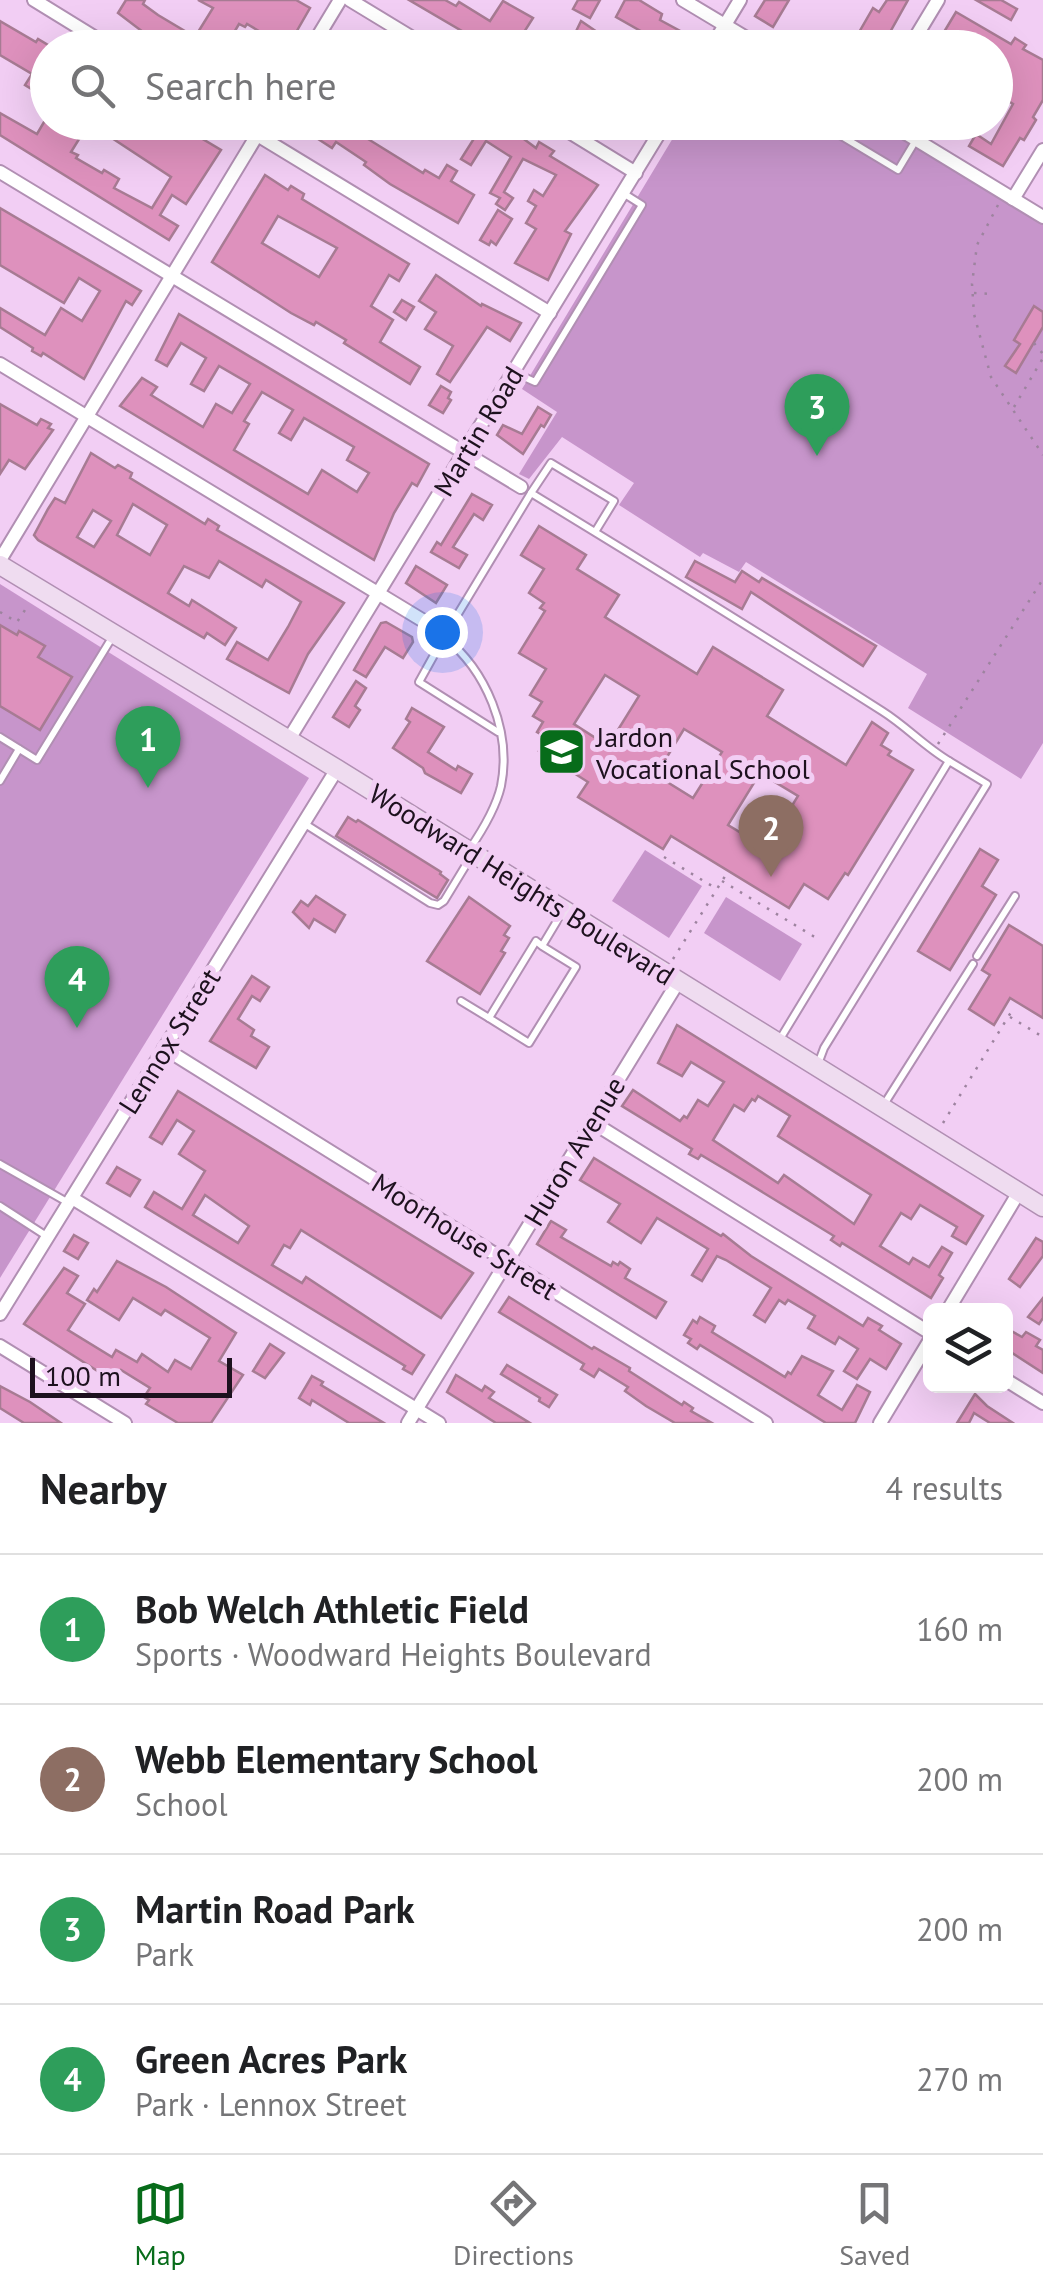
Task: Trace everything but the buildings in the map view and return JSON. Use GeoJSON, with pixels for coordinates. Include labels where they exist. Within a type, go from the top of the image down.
{"type":"FeatureCollection","features":[{"type":"Feature","properties":{"kind":"street"},"geometry":{"type":"LineString","coordinates":[[34,0],[83,30]]}},
{"type":"Feature","properties":{"kind":"street"},"geometry":{"type":"LineString","coordinates":[[322,30],[340,0]]}},
{"type":"Feature","properties":{"kind":"street"},"geometry":{"type":"LineString","coordinates":[[350,0],[399,30]]}},
{"type":"Feature","properties":{"kind":"street"},"geometry":{"type":"LineString","coordinates":[[683,0],[733,30]]}},
{"type":"Feature","properties":{"kind":"street"},"geometry":{"type":"LineString","coordinates":[[722,30],[740,0]]}},
{"type":"Feature","properties":{"kind":"street"},"geometry":{"type":"LineString","coordinates":[[920,30],[938,0]]}},
{"type":"Feature","properties":{"kind":"street"},"geometry":{"type":"LineString","coordinates":[[2,569],[87,417],[255,140]]}},
{"type":"Feature","properties":{"kind":"street"},"geometry":{"type":"LineString","coordinates":[[279,140],[550,313]]}},
{"type":"Feature","properties":{"kind":"street"},"geometry":{"type":"LineString","coordinates":[[582,140],[636,173]]}},
{"type":"Feature","properties":{"kind":"street","name":"Martin Road"},"geometry":{"type":"LineString","coordinates":[[289,739],[655,140]]}},
{"type":"Feature","properties":{"kind":"street"},"geometry":{"type":"LineString","coordinates":[[916,140],[1007,200],[1043,217]]}},
{"type":"Feature","properties":{"kind":"street"},"geometry":{"type":"LineString","coordinates":[[1007,200],[1043,150]]}},
{"type":"Feature","properties":{"kind":"street"},"geometry":{"type":"LineString","coordinates":[[0,172],[526,490]]}},
{"type":"Feature","properties":{"kind":"street"},"geometry":{"type":"LineString","coordinates":[[0,364],[427,623]]}},
{"type":"Feature","properties":{"kind":"street","name":"Woodward Heights Boulevard"},"geometry":{"type":"LineString","coordinates":[[2,569],[674,973],[1043,1206]]}},
{"type":"Feature","properties":{"kind":"street","name":"Lennox Street"},"geometry":{"type":"LineString","coordinates":[[0,1314],[337,769]]}},
{"type":"Feature","properties":{"kind":"street","name":"Huron Avenue"},"geometry":{"type":"LineString","coordinates":[[408,1423],[592,1122],[674,973]]}},
{"type":"Feature","properties":{"kind":"street","name":"Moorhouse Street"},"geometry":{"type":"LineString","coordinates":[[164,1048],[766,1423]]}},
{"type":"Feature","properties":{"kind":"street"},"geometry":{"type":"LineString","coordinates":[[592,1122],[923,1332]]}},
{"type":"Feature","properties":{"kind":"street"},"geometry":{"type":"LineString","coordinates":[[952,1303],[1019,1192]]}},
{"type":"Feature","properties":{"kind":"street"},"geometry":{"type":"LineString","coordinates":[[70,1200],[438,1423]]}},
{"type":"Feature","properties":{"kind":"street"},"geometry":{"type":"LineString","coordinates":[[0,1346],[126,1423]]}},
{"type":"Feature","properties":{"kind":"street"},"geometry":{"type":"LineString","coordinates":[[880,1423],[923,1348]]}},
{"type":"Feature","properties":{"kind":"street"},"geometry":{"type":"LineString","coordinates":[[1013,1384],[1043,1403]]}},
{"type":"Feature","properties":{"kind":"lane"},"geometry":{"type":"LineString","coordinates":[[848,140],[898,170],[916,140]]}},
{"type":"Feature","properties":{"kind":"lane"},"geometry":{"type":"LineString","coordinates":[[514,372],[535,382],[642,205],[623,193]]}},
{"type":"Feature","properties":{"kind":"lane"},"geometry":{"type":"LineString","coordinates":[[499,733],[418,682],[526,490],[551,463],[614,501],[594,532]]}},
{"type":"Feature","properties":{"kind":"lane"},"geometry":{"type":"LineString","coordinates":[[526,490],[897,720],[933,752],[988,784],[817,1065]]}},
{"type":"Feature","properties":{"kind":"lane"},"geometry":{"type":"LineString","coordinates":[[0,737],[38,760],[114,634]]}},
{"type":"Feature","properties":{"kind":"lane"},"geometry":{"type":"LineString","coordinates":[[304,824],[430,904],[444,901],[487,820],[500,786],[502,754],[496,715],[482,680],[465,654],[444,636]]}},
{"type":"Feature","properties":{"kind":"lane"},"geometry":{"type":"LineString","coordinates":[[0,782],[20,749]]}},
{"type":"Feature","properties":{"kind":"lane"},"geometry":{"type":"LineString","coordinates":[[779,1041],[949,761]]}},
{"type":"Feature","properties":{"kind":"lane"},"geometry":{"type":"LineString","coordinates":[[978,956],[1014,896]]}},
{"type":"Feature","properties":{"kind":"lane"},"geometry":{"type":"LineString","coordinates":[[542,946],[564,910]]}},
{"type":"Feature","properties":{"kind":"lane"},"geometry":{"type":"LineString","coordinates":[[460,1001],[529,1043],[576,966],[536,942],[488,1018]]}},
{"type":"Feature","properties":{"kind":"lane"},"geometry":{"type":"LineString","coordinates":[[884,1106],[972,964]]}},
{"type":"Feature","properties":{"kind":"lane"},"geometry":{"type":"LineString","coordinates":[[0,1164],[70,1200]]}},
{"type":"Feature","properties":{"kind":"lane"},"geometry":{"type":"LineString","coordinates":[[0,1206],[48,1237]]}},
{"type":"Feature","properties":{"kind":"path"},"geometry":{"type":"LineString","coordinates":[[1007,200],[977,245],[973,293],[991,377],[1043,455]]}},
{"type":"Feature","properties":{"kind":"path"},"geometry":{"type":"LineString","coordinates":[[973,293],[994,294]]}},
{"type":"Feature","properties":{"kind":"path"},"geometry":{"type":"LineString","coordinates":[[1013,409],[1043,356],[1034,343]]}},
{"type":"Feature","properties":{"kind":"path"},"geometry":{"type":"LineString","coordinates":[[933,752],[1043,579]]}},
{"type":"Feature","properties":{"kind":"path"},"geometry":{"type":"LineString","coordinates":[[0,612],[18,622],[27,607]]}},
{"type":"Feature","properties":{"kind":"path"},"geometry":{"type":"LineString","coordinates":[[664,857],[717,888]]}},
{"type":"Feature","properties":{"kind":"path"},"geometry":{"type":"LineString","coordinates":[[674,973],[727,873]]}},
{"type":"Feature","properties":{"kind":"path"},"geometry":{"type":"LineString","coordinates":[[722,882],[818,939]]}},
{"type":"Feature","properties":{"kind":"path"},"geometry":{"type":"LineString","coordinates":[[944,1122],[1013,1010]]}},
{"type":"Feature","properties":{"kind":"path"},"geometry":{"type":"LineString","coordinates":[[1009,1016],[1043,1037]]}},
{"type":"Feature","properties":{"kind":"shaded area"},"geometry":{"type":"Polygon","coordinates":[[[672,140],[914,140],[1043,218],[1043,743],[1021,779],[908,708],[927,674],[746,562],[739,572],[703,553],[700,557],[619,505],[634,483],[562,437],[529,479],[519,474],[557,412],[522,389],[672,140]]]}},
{"type":"Feature","properties":{"kind":"shaded area"},"geometry":{"type":"Polygon","coordinates":[[[0,584],[309,778],[0,1278],[0,584]]]}},
{"type":"Feature","properties":{"kind":"shaded area"},"geometry":{"type":"Polygon","coordinates":[[[645,850],[702,886],[669,938],[612,901],[645,850]]]}},
{"type":"Feature","properties":{"kind":"shaded area"},"geometry":{"type":"Polygon","coordinates":[[[726,897],[802,944],[780,981],[704,933],[726,897]]]}},
{"type":"Feature","properties":{"kind":"place","name":"Martin Road Park"},"geometry":{"type":"Point","coordinates":[817,456]}},
{"type":"Feature","properties":{"kind":"place","name":"Jardon Vocational School"},"geometry":{"type":"Point","coordinates":[561,752]}},
{"type":"Feature","properties":{"kind":"place","name":"Bob Welch Athletic Field"},"geometry":{"type":"Point","coordinates":[148,788]}},
{"type":"Feature","properties":{"kind":"place","name":"Webb Elementary School"},"geometry":{"type":"Point","coordinates":[771,877]}},
{"type":"Feature","properties":{"kind":"place","name":"Green Acres Park"},"geometry":{"type":"Point","coordinates":[77,1028]}}]}
